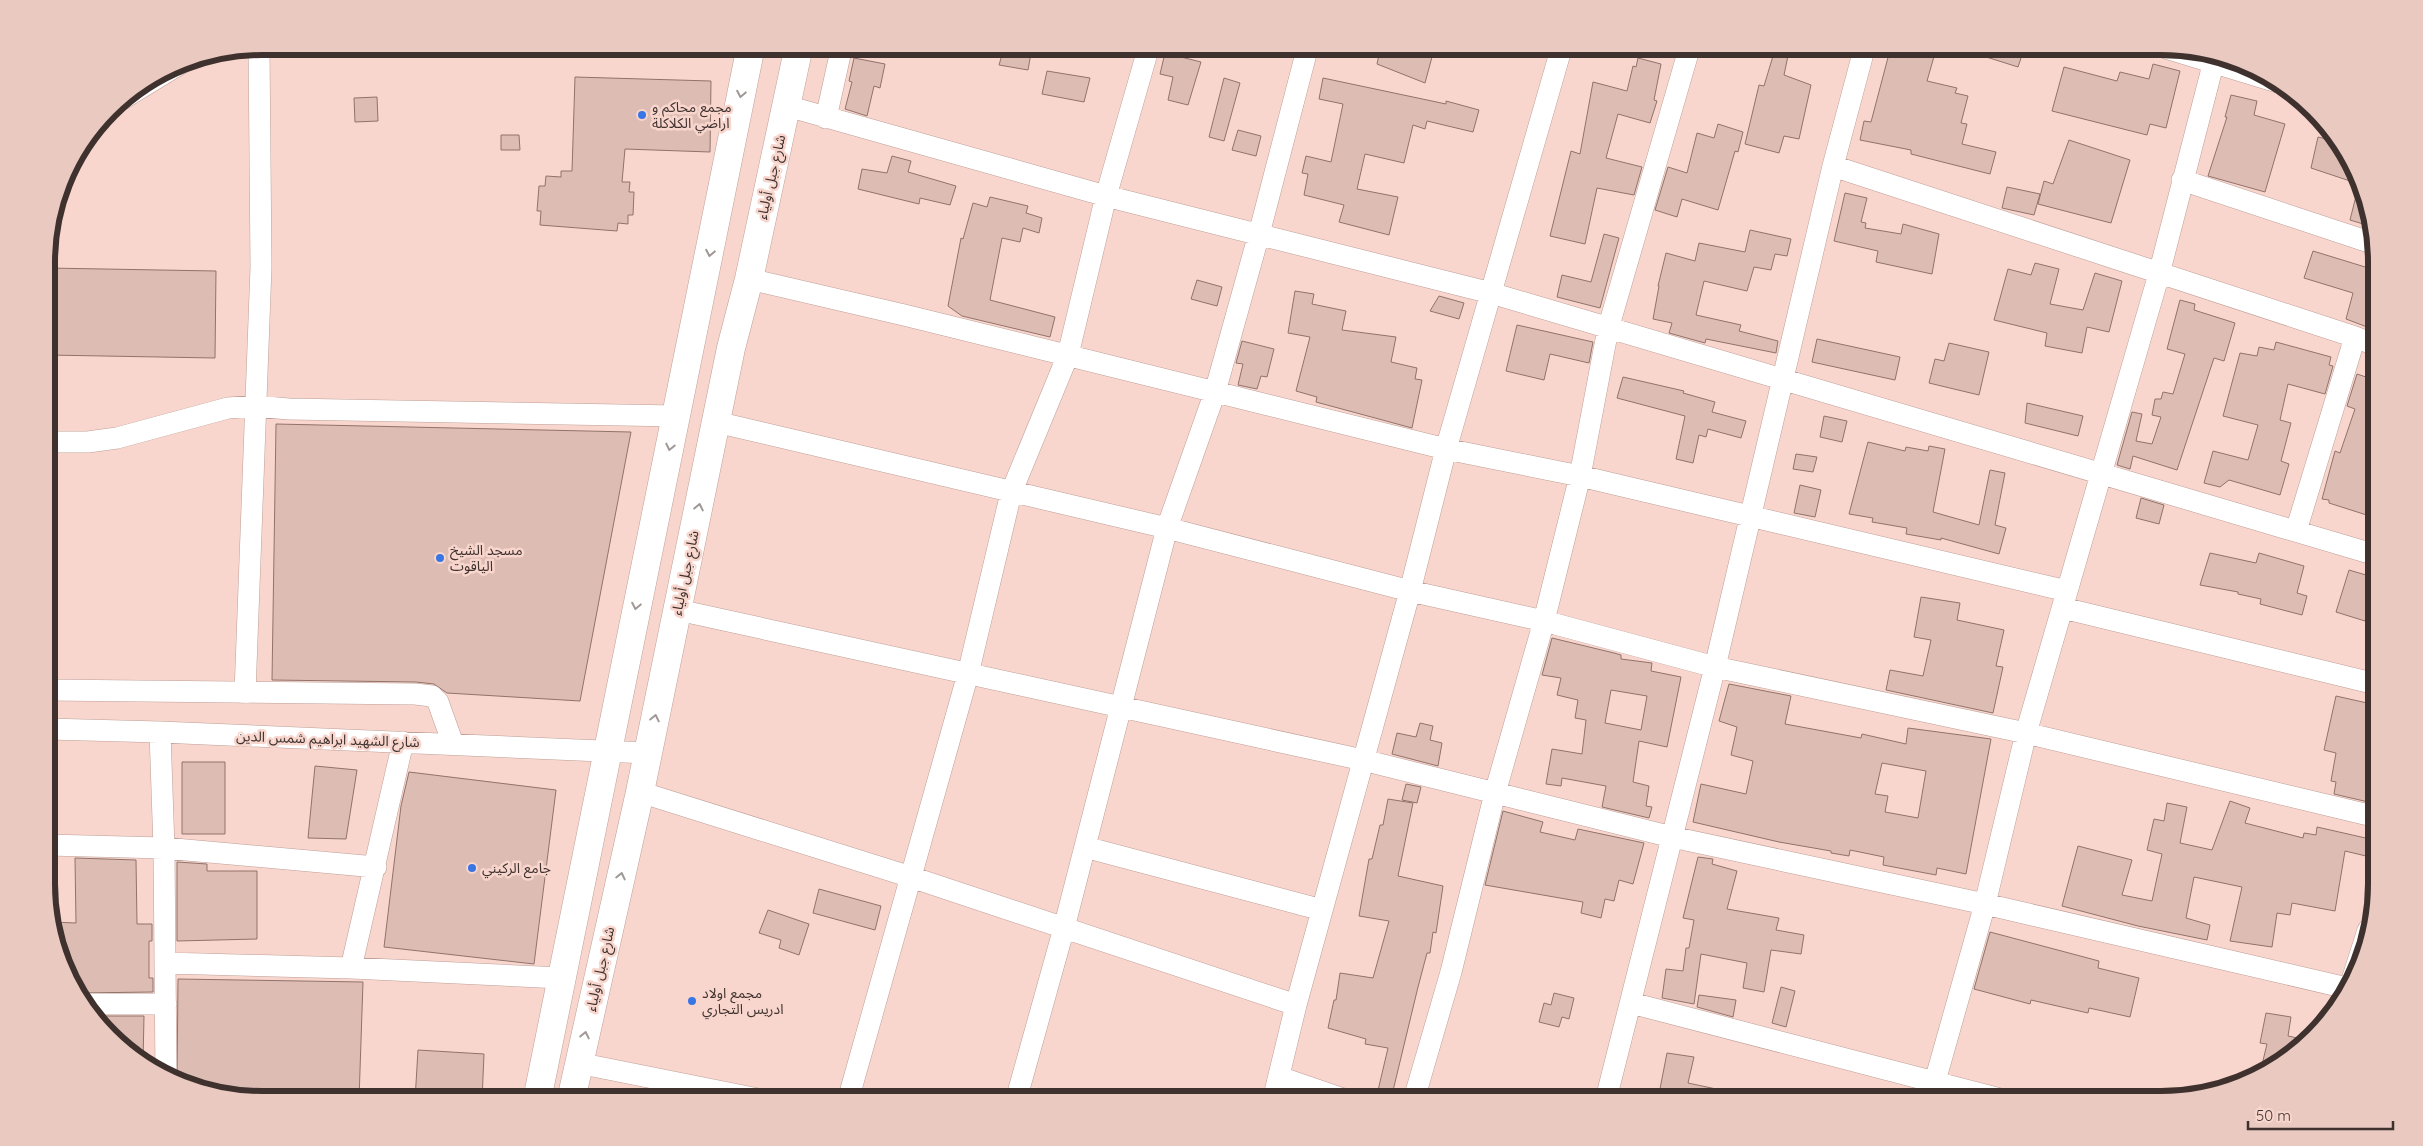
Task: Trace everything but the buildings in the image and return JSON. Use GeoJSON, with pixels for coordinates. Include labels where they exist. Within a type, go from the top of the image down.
{"type":"FeatureCollection","features":[{"type":"Feature","properties":{"kind":"main road"},"geometry":{"type":"LineString","coordinates":[[538,1091],[749,55]]}},
{"type":"Feature","properties":{"kind":"main road","name":"شارع جبل أولياء"},"geometry":{"type":"LineString","coordinates":[[573,1091],[640,792],[731,348],[749,279],[787,106],[795,55]]}},
{"type":"Feature","properties":{"kind":"street"},"geometry":{"type":"LineString","coordinates":[[245,693],[254,406],[261,267],[259,55]]}},
{"type":"Feature","properties":{"kind":"street"},"geometry":{"type":"LineString","coordinates":[[826,118],[840,55]]}},
{"type":"Feature","properties":{"kind":"street"},"geometry":{"type":"LineString","coordinates":[[851,1091],[968,674],[1011,493],[1068,356],[1106,196],[1146,55]]}},
{"type":"Feature","properties":{"kind":"street"},"geometry":{"type":"LineString","coordinates":[[1019,1091],[1064,928],[1167,528],[1215,392],[1260,234],[1306,55]]}},
{"type":"Feature","properties":{"kind":"street"},"geometry":{"type":"LineString","coordinates":[[1275,1091],[1296,1005],[1410,591],[1446,449],[1559,55]]}},
{"type":"Feature","properties":{"kind":"street"},"geometry":{"type":"LineString","coordinates":[[1417,1091],[1451,972],[1495,793],[1544,622],[1580,476],[1608,329],[1687,55]]}},
{"type":"Feature","properties":{"kind":"street"},"geometry":{"type":"LineString","coordinates":[[1608,1091],[1715,666],[1833,166],[1863,55]]}},
{"type":"Feature","properties":{"kind":"street"},"geometry":{"type":"LineString","coordinates":[[1631,1003],[1932,1091],[1984,904],[2026,733],[2159,274],[2213,62]]}},
{"type":"Feature","properties":{"kind":"street"},"geometry":{"type":"LineString","coordinates":[[787,106],[1106,196],[1491,293],[2368,553]]}},
{"type":"Feature","properties":{"kind":"street"},"geometry":{"type":"LineString","coordinates":[[1833,166],[2368,342]]}},
{"type":"Feature","properties":{"kind":"street"},"geometry":{"type":"LineString","coordinates":[[2182,180],[2367,241]]}},
{"type":"Feature","properties":{"kind":"street"},"geometry":{"type":"LineString","coordinates":[[749,279],[1446,449],[1580,476],[1749,518],[2065,599],[2368,682]]}},
{"type":"Feature","properties":{"kind":"street"},"geometry":{"type":"LineString","coordinates":[[2296,531],[2355,337]]}},
{"type":"Feature","properties":{"kind":"street"},"geometry":{"type":"LineString","coordinates":[[55,442],[88,442],[117,438],[228,408],[254,406],[299,409],[677,416]]}},
{"type":"Feature","properties":{"kind":"street"},"geometry":{"type":"LineString","coordinates":[[716,422],[1011,493],[1167,528],[1410,591],[1544,622],[1715,666],[2026,733],[2368,815]]}},
{"type":"Feature","properties":{"kind":"street"},"geometry":{"type":"LineString","coordinates":[[678,610],[1363,760],[1672,837],[1984,904],[2340,986]]}},
{"type":"Feature","properties":{"kind":"street"},"geometry":{"type":"LineString","coordinates":[[55,690],[414,694],[432,696],[438,702],[453,744]]}},
{"type":"Feature","properties":{"kind":"street","name":"شارع الشهيد ابراهيم شمس الدين"},"geometry":{"type":"LineString","coordinates":[[55,730],[160,732],[648,753]]}},
{"type":"Feature","properties":{"kind":"street"},"geometry":{"type":"LineString","coordinates":[[160,732],[164,848],[166,1067]]}},
{"type":"Feature","properties":{"kind":"street"},"geometry":{"type":"LineString","coordinates":[[351,968],[376,867],[403,742]]}},
{"type":"Feature","properties":{"kind":"street"},"geometry":{"type":"LineString","coordinates":[[640,792],[911,877],[1296,1005]]}},
{"type":"Feature","properties":{"kind":"street"},"geometry":{"type":"LineString","coordinates":[[55,845],[164,848],[376,867]]}},
{"type":"Feature","properties":{"kind":"street"},"geometry":{"type":"LineString","coordinates":[[1085,847],[1322,910]]}},
{"type":"Feature","properties":{"kind":"street"},"geometry":{"type":"LineString","coordinates":[[166,963],[351,968],[561,978]]}},
{"type":"Feature","properties":{"kind":"street"},"geometry":{"type":"LineString","coordinates":[[94,1004],[166,1004]]}},
{"type":"Feature","properties":{"kind":"street"},"geometry":{"type":"LineString","coordinates":[[578,1063],[718,1091]]}},
{"type":"Feature","properties":{"kind":"street"},"geometry":{"type":"LineString","coordinates":[[1279,1077],[1318,1091]]}},
{"type":"Feature","properties":{"kind":"place","name":"مجمع محاكم و اراضي الكلاكلة"},"geometry":{"type":"Point","coordinates":[642,115]}},
{"type":"Feature","properties":{"kind":"place","name":"مسجد الشيخ الياقوت"},"geometry":{"type":"Point","coordinates":[440,558]}},
{"type":"Feature","properties":{"kind":"place","name":"جامع الركيني"},"geometry":{"type":"Point","coordinates":[472,868]}},
{"type":"Feature","properties":{"kind":"place","name":"مجمع اولاد ادريس التجاري"},"geometry":{"type":"Point","coordinates":[692,1001]}}]}
